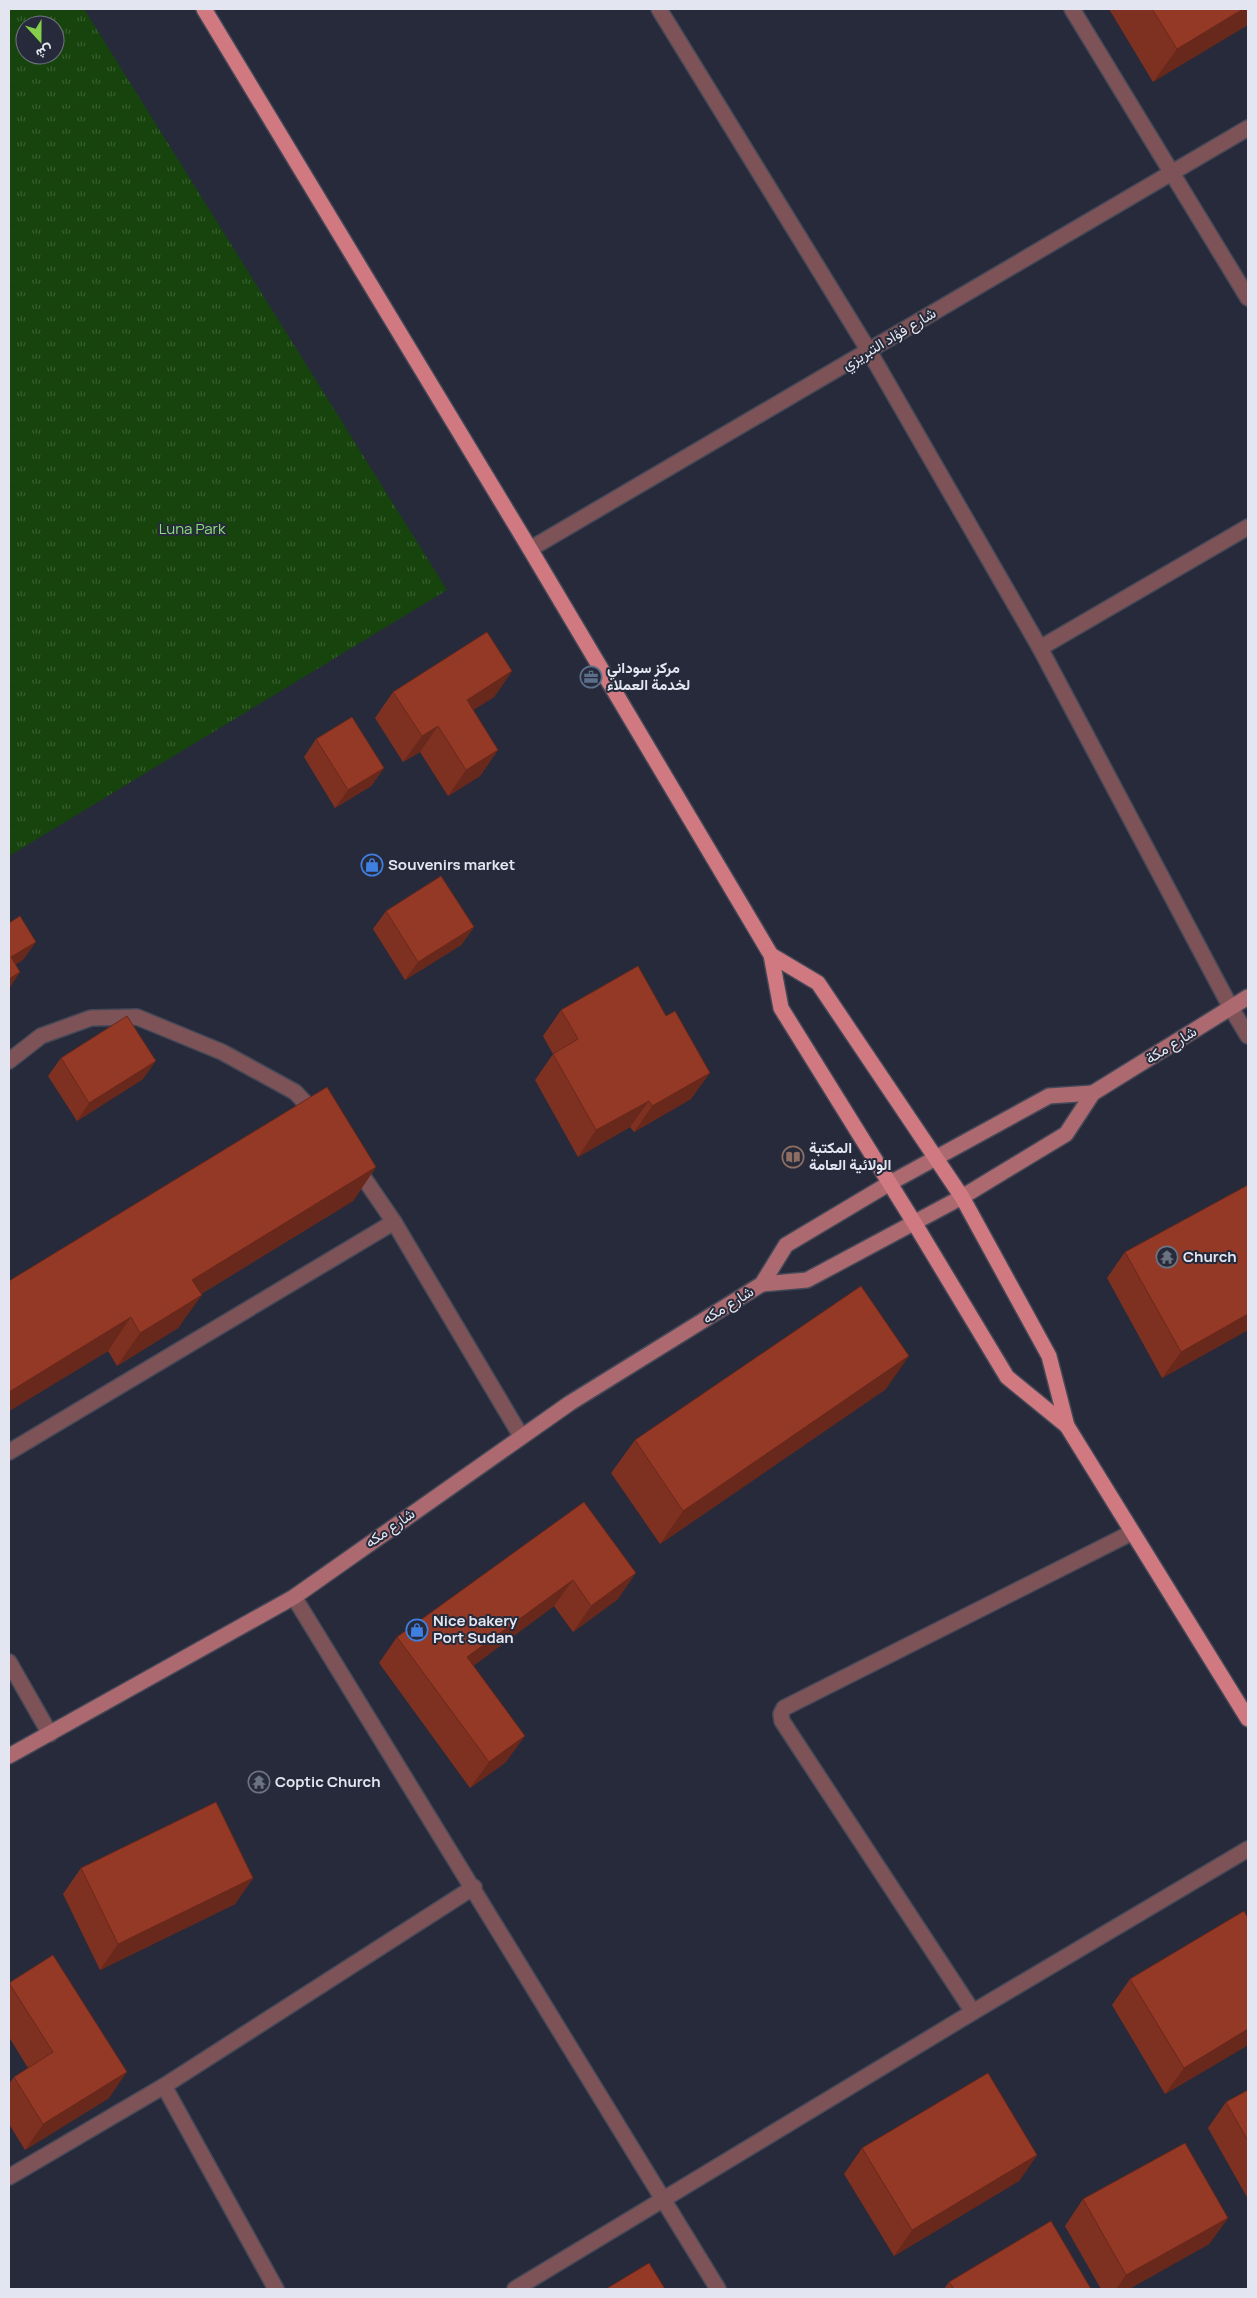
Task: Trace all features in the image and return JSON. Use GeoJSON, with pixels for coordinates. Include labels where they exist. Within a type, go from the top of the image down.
{"type":"FeatureCollection","features":[{"type":"Feature","properties":{"kind":"main road"},"geometry":{"type":"LineString","coordinates":[[204,9],[530,549],[771,955],[780,1008],[916,1224],[1007,1377],[1067,1426]]}},
{"type":"Feature","properties":{"kind":"main road"},"geometry":{"type":"LineString","coordinates":[[771,955],[818,983],[962,1197],[1049,1356],[1067,1426],[1248,1719]]}},
{"type":"Feature","properties":{"kind":"main road","name":"شارع مكة"},"geometry":{"type":"LineString","coordinates":[[1093,1093],[1248,997]]}},
{"type":"Feature","properties":{"kind":"main road","name":"شارع مكه"},"geometry":{"type":"LineString","coordinates":[[9,1756],[294,1596],[570,1403],[762,1284],[786,1245],[890,1183],[1049,1096],[1093,1093]]}},
{"type":"Feature","properties":{"kind":"main road","name":"شارع مكه"},"geometry":{"type":"LineString","coordinates":[[762,1284],[807,1280],[916,1224],[1066,1134],[1093,1093]]}},
{"type":"Feature","properties":{"kind":"street"},"geometry":{"type":"LineString","coordinates":[[659,9],[869,351],[1040,648],[1231,1008],[1248,1036]]}},
{"type":"Feature","properties":{"kind":"street"},"geometry":{"type":"LineString","coordinates":[[1072,9],[1248,298]]}},
{"type":"Feature","properties":{"kind":"street","name":"شارع فؤاد التبريزي"},"geometry":{"type":"LineString","coordinates":[[530,549],[1248,128]]}},
{"type":"Feature","properties":{"kind":"street"},"geometry":{"type":"LineString","coordinates":[[1040,648],[1248,526]]}},
{"type":"Feature","properties":{"kind":"street"},"geometry":{"type":"LineString","coordinates":[[9,1061],[41,1036],[91,1018],[138,1018],[222,1052],[295,1092],[326,1125]]}},
{"type":"Feature","properties":{"kind":"street"},"geometry":{"type":"LineString","coordinates":[[349,1156],[394,1222],[521,1436]]}},
{"type":"Feature","properties":{"kind":"street"},"geometry":{"type":"LineString","coordinates":[[9,1452],[394,1222]]}},
{"type":"Feature","properties":{"kind":"street"},"geometry":{"type":"LineString","coordinates":[[973,2012],[782,1721],[781,1714],[784,1708],[1132,1533]]}},
{"type":"Feature","properties":{"kind":"street"},"geometry":{"type":"LineString","coordinates":[[294,1596],[665,2199],[718,2289]]}},
{"type":"Feature","properties":{"kind":"street"},"geometry":{"type":"LineString","coordinates":[[9,1662],[50,1734]]}},
{"type":"Feature","properties":{"kind":"street"},"geometry":{"type":"LineString","coordinates":[[515,2289],[973,2012],[1248,1849]]}},
{"type":"Feature","properties":{"kind":"street"},"geometry":{"type":"LineString","coordinates":[[9,2177],[164,2086],[474,1887]]}},
{"type":"Feature","properties":{"kind":"street"},"geometry":{"type":"LineString","coordinates":[[164,2086],[276,2289]]}},
{"type":"Feature","properties":{"kind":"green space","name":"Luna Park"},"geometry":{"type":"Polygon","coordinates":[[[9,9],[84,9],[447,590],[9,856],[9,9]]]}},
{"type":"Feature","properties":{"kind":"building"},"geometry":{"type":"Polygon","coordinates":[[[1152,9],[1243,9],[1177,49],[1152,9]]]}},
{"type":"Feature","properties":{"kind":"building"},"geometry":{"type":"Polygon","coordinates":[[[487,632],[512,671],[467,700],[498,750],[466,770],[438,726],[422,736],[393,692],[487,632]]]}},
{"type":"Feature","properties":{"kind":"building"},"geometry":{"type":"Polygon","coordinates":[[[352,717],[384,768],[348,790],[316,739],[352,717]]]}},
{"type":"Feature","properties":{"kind":"building"},"geometry":{"type":"Polygon","coordinates":[[[441,876],[474,927],[418,962],[386,911],[441,876]]]}},
{"type":"Feature","properties":{"kind":"building"},"geometry":{"type":"Polygon","coordinates":[[[20,916],[36,942],[11,957],[20,972],[9,979],[9,923],[20,916]]]}},
{"type":"Feature","properties":{"kind":"building"},"geometry":{"type":"Polygon","coordinates":[[[638,966],[666,1016],[675,1011],[710,1073],[652,1106],[649,1101],[596,1130],[553,1054],[578,1039],[561,1010],[638,966]]]}},
{"type":"Feature","properties":{"kind":"building"},"geometry":{"type":"Polygon","coordinates":[[[127,1016],[156,1061],[89,1103],[61,1058],[127,1016]]]}},
{"type":"Feature","properties":{"kind":"building"},"geometry":{"type":"Polygon","coordinates":[[[327,1087],[376,1167],[192,1280],[202,1295],[140,1333],[131,1317],[9,1392],[9,1281],[327,1087]]]}},
{"type":"Feature","properties":{"kind":"building"},"geometry":{"type":"Polygon","coordinates":[[[1248,1185],[1248,1314],[1181,1352],[1125,1252],[1248,1185]]]}},
{"type":"Feature","properties":{"kind":"building"},"geometry":{"type":"Polygon","coordinates":[[[861,1286],[909,1356],[683,1511],[635,1440],[861,1286]]]}},
{"type":"Feature","properties":{"kind":"building"},"geometry":{"type":"Polygon","coordinates":[[[584,1502],[636,1573],[591,1606],[573,1580],[467,1657],[525,1736],[489,1762],[397,1637],[584,1502]]]}},
{"type":"Feature","properties":{"kind":"building"},"geometry":{"type":"Polygon","coordinates":[[[216,1802],[253,1878],[118,1944],[81,1868],[216,1802]]]}},
{"type":"Feature","properties":{"kind":"building"},"geometry":{"type":"Polygon","coordinates":[[[1244,1911],[1248,1918],[1248,2029],[1184,2068],[1130,1979],[1244,1911]]]}},
{"type":"Feature","properties":{"kind":"building"},"geometry":{"type":"Polygon","coordinates":[[[53,1955],[127,2072],[43,2124],[14,2077],[53,2052],[9,1983],[53,1955]]]}},
{"type":"Feature","properties":{"kind":"building"},"geometry":{"type":"Polygon","coordinates":[[[988,2073],[1037,2155],[912,2230],[862,2148],[988,2073]]]}},
{"type":"Feature","properties":{"kind":"building"},"geometry":{"type":"Polygon","coordinates":[[[1248,2090],[1248,2141],[1226,2102],[1248,2090]]]}},
{"type":"Feature","properties":{"kind":"building"},"geometry":{"type":"Polygon","coordinates":[[[1185,2143],[1228,2218],[1126,2275],[1083,2199],[1185,2143]]]}},
{"type":"Feature","properties":{"kind":"building"},"geometry":{"type":"Polygon","coordinates":[[[1051,2221],[1091,2289],[954,2289],[949,2282],[1051,2221]]]}},
{"type":"Feature","properties":{"kind":"building"},"geometry":{"type":"Polygon","coordinates":[[[649,2263],[665,2289],[606,2289],[649,2263]]]}},
{"type":"Feature","properties":{"kind":"place","name":"مركز سوداني لخدمة العملاء"},"geometry":{"type":"Point","coordinates":[591,677]}},
{"type":"Feature","properties":{"kind":"place","name":"Souvenirs market"},"geometry":{"type":"Point","coordinates":[372,865]}},
{"type":"Feature","properties":{"kind":"place","name":"المكتبة الولائية العامة"},"geometry":{"type":"Point","coordinates":[793,1157]}},
{"type":"Feature","properties":{"kind":"place","name":"Church"},"geometry":{"type":"Point","coordinates":[1167,1257]}},
{"type":"Feature","properties":{"kind":"place","name":"Nice bakery Port Sudan"},"geometry":{"type":"Point","coordinates":[417,1630]}},
{"type":"Feature","properties":{"kind":"place","name":"Coptic Church"},"geometry":{"type":"Point","coordinates":[259,1782]}}]}
